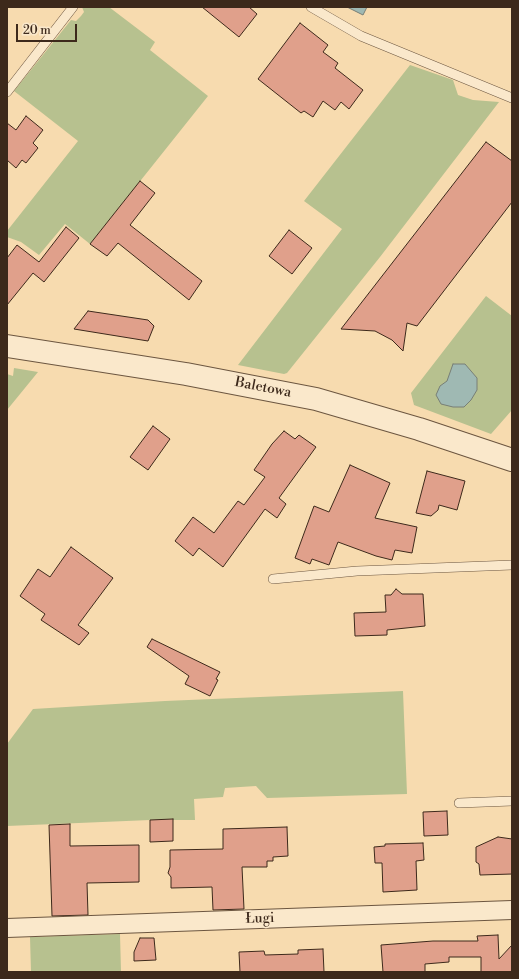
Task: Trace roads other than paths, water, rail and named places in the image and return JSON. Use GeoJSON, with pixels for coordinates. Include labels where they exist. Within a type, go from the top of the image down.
{"type":"FeatureCollection","features":[{"type":"Feature","properties":{"kind":"street","name":"Baletowa"},"geometry":{"type":"LineString","coordinates":[[7,346],[186,374],[316,399],[412,427],[512,460]]}},
{"type":"Feature","properties":{"kind":"street","name":"Ługi"},"geometry":{"type":"LineString","coordinates":[[7,928],[512,910]]}},
{"type":"Feature","properties":{"kind":"lane"},"geometry":{"type":"LineString","coordinates":[[7,92],[73,7]]}},
{"type":"Feature","properties":{"kind":"lane"},"geometry":{"type":"LineString","coordinates":[[311,7],[361,36],[512,98]]}},
{"type":"Feature","properties":{"kind":"lane"},"geometry":{"type":"LineString","coordinates":[[272,579],[357,571],[512,565]]}},
{"type":"Feature","properties":{"kind":"lane"},"geometry":{"type":"LineString","coordinates":[[459,803],[512,801]]}},
{"type":"Feature","properties":{"kind":"water"},"geometry":{"type":"Polygon","coordinates":[[[347,7],[367,7],[363,15],[347,7]]]}},
{"type":"Feature","properties":{"kind":"water"},"geometry":{"type":"Polygon","coordinates":[[[453,364],[465,364],[477,378],[477,390],[471,400],[464,407],[453,407],[441,404],[436,395],[440,386],[447,381],[453,364]]]}}]}
